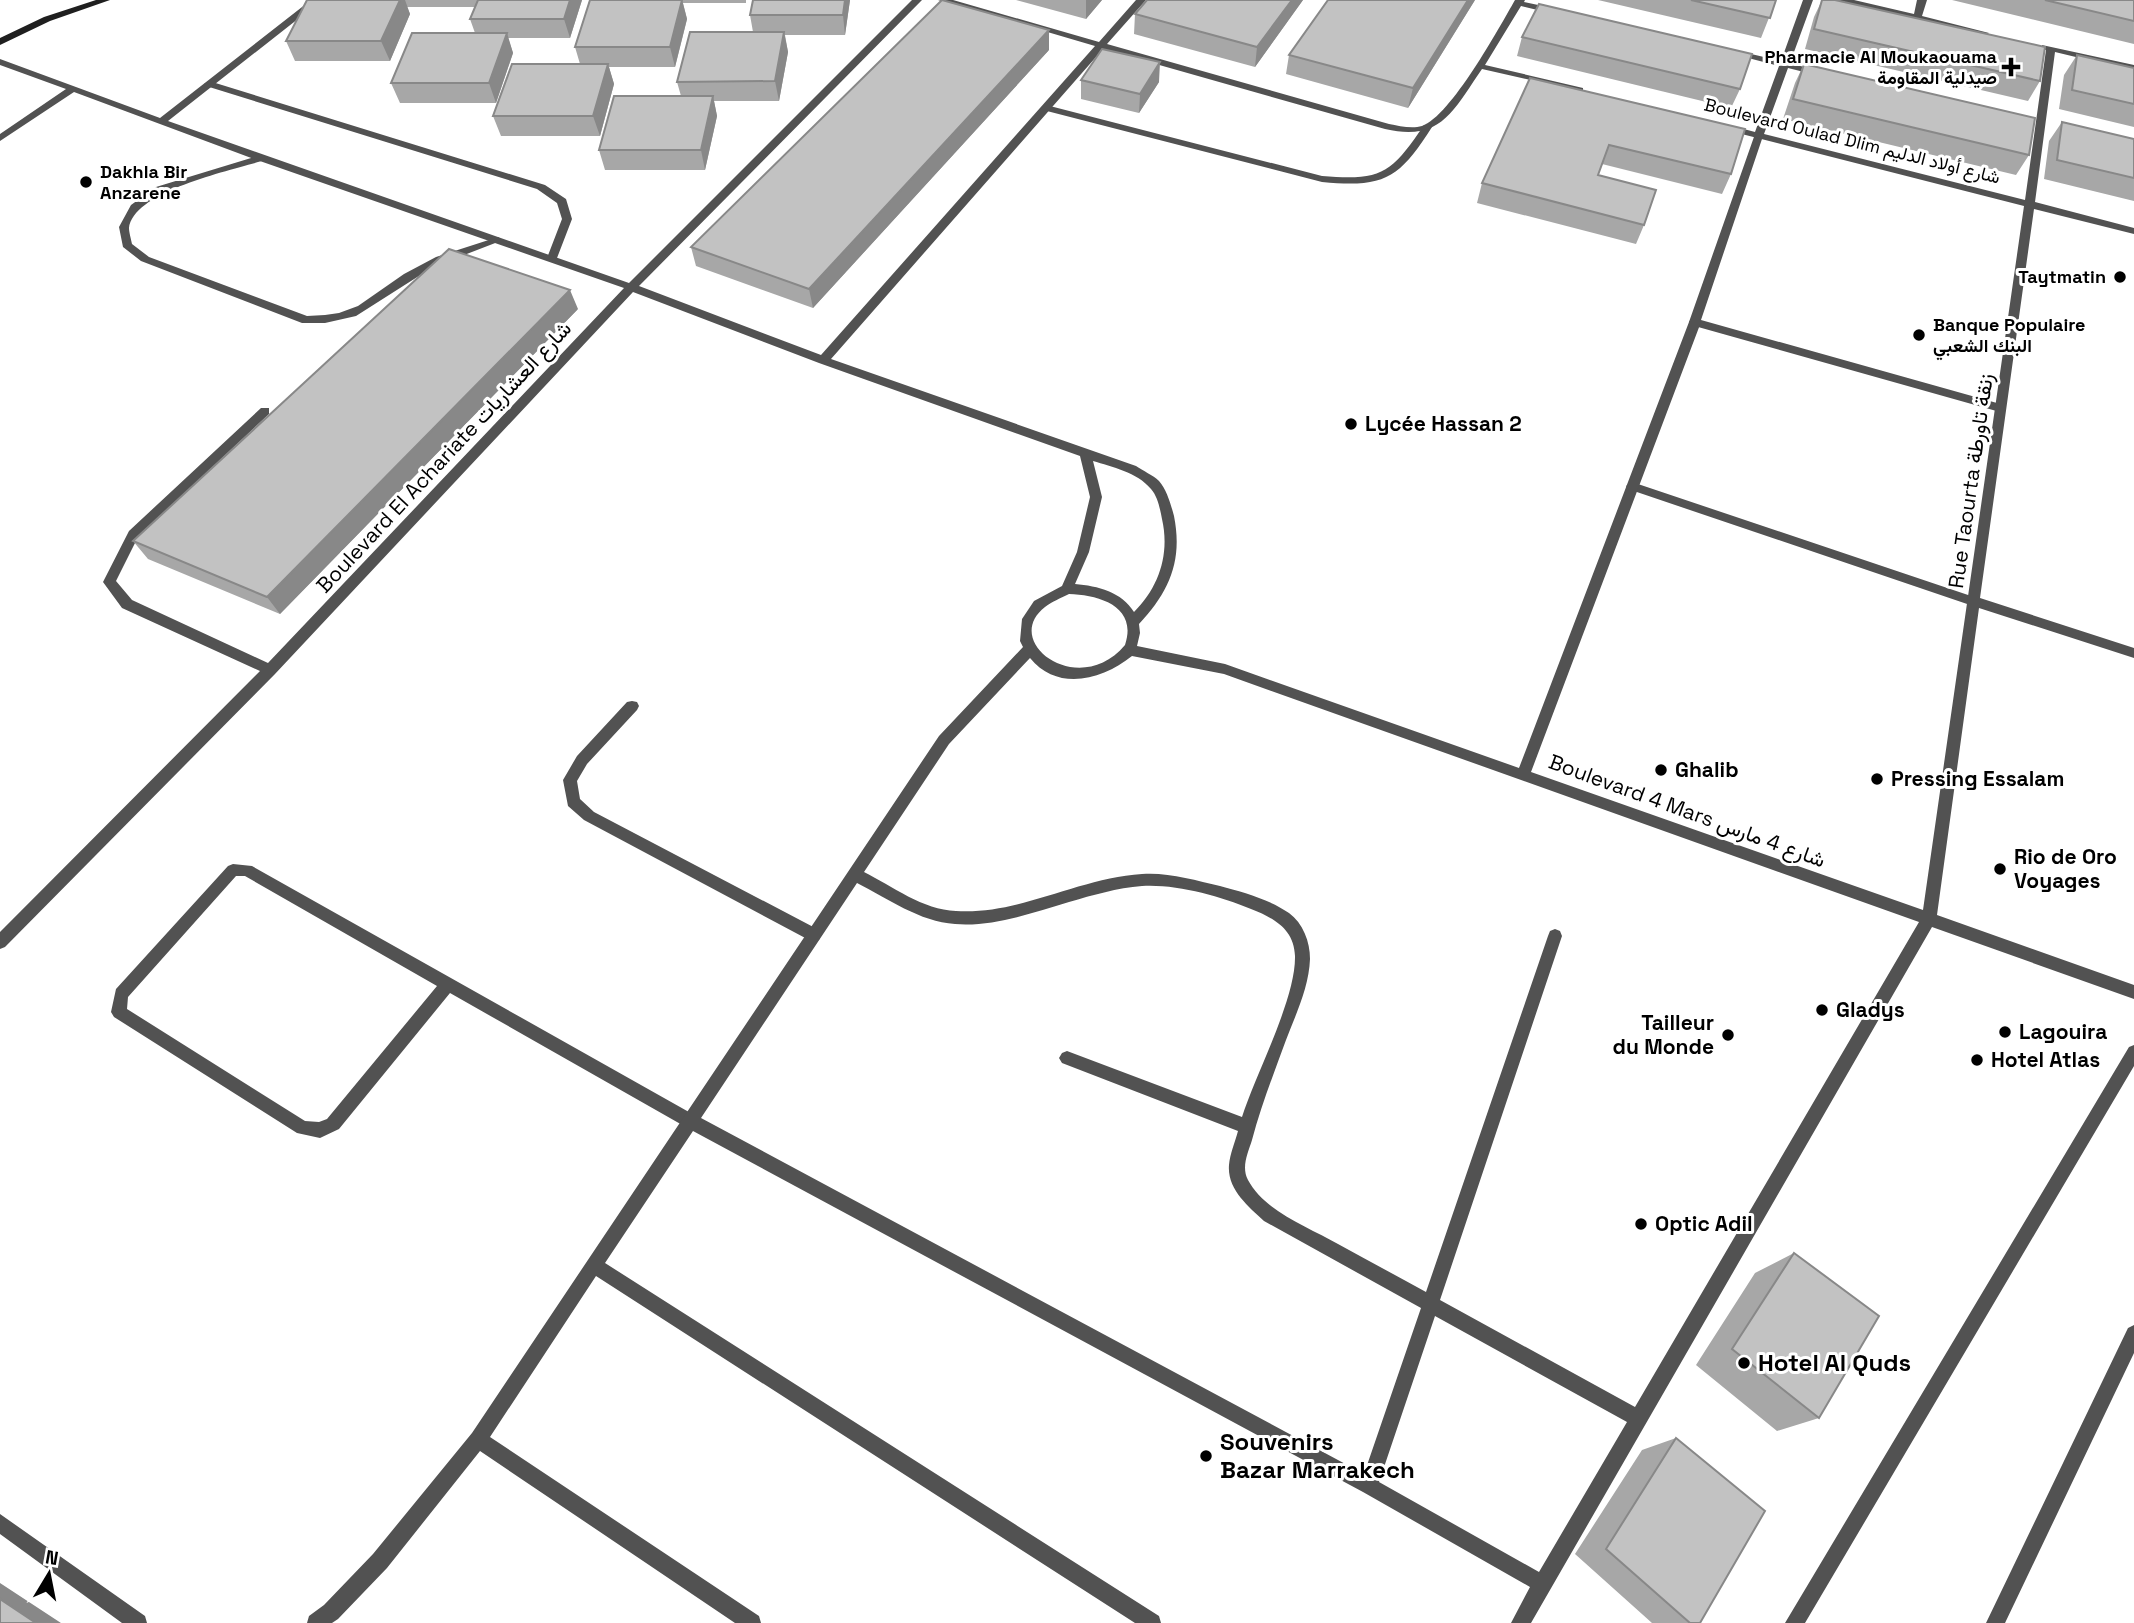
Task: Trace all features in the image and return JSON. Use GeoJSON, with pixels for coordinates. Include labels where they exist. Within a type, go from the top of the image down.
{"type":"FeatureCollection","features":[{"type":"Feature","properties":{"kind":"street"},"geometry":{"type":"LineString","coordinates":[[0,42],[47,19],[105,0]]}},
{"type":"Feature","properties":{"kind":"street"},"geometry":{"type":"LineString","coordinates":[[163,120],[317,0]]}},
{"type":"Feature","properties":{"kind":"street","name":"Boulevard El Achariate شارع العشاريات"},"geometry":{"type":"LineString","coordinates":[[0,942],[270,670],[631,287],[917,0]]}},
{"type":"Feature","properties":{"kind":"street"},"geometry":{"type":"LineString","coordinates":[[943,0],[1388,127],[1410,130],[1427,127]]}},
{"type":"Feature","properties":{"kind":"street"},"geometry":{"type":"LineString","coordinates":[[823,360],[1141,0]]}},
{"type":"Feature","properties":{"kind":"street"},"geometry":{"type":"LineString","coordinates":[[1523,775],[1695,322],[1758,136],[1808,0]]}},
{"type":"Feature","properties":{"kind":"street"},"geometry":{"type":"LineString","coordinates":[[1842,0],[1998,36]]}},
{"type":"Feature","properties":{"kind":"street"},"geometry":{"type":"LineString","coordinates":[[1917,18],[1922,0]]}},
{"type":"Feature","properties":{"kind":"street"},"geometry":{"type":"LineString","coordinates":[[1046,108],[1322,179],[1352,182],[1378,179],[1407,160],[1427,127],[1440,118],[1479,65],[1519,2],[1571,15]]}},
{"type":"Feature","properties":{"kind":"street"},"geometry":{"type":"LineString","coordinates":[[2038,46],[2134,68]]}},
{"type":"Feature","properties":{"kind":"street","name":"Rue Taourta زنقة تاورطة"},"geometry":{"type":"LineString","coordinates":[[1928,919],[2051,49]]}},
{"type":"Feature","properties":{"kind":"street"},"geometry":{"type":"LineString","coordinates":[[1717,50],[1825,74]]}},
{"type":"Feature","properties":{"kind":"street"},"geometry":{"type":"LineString","coordinates":[[0,62],[261,158],[552,258],[823,360],[1132,469],[1155,485],[1165,504],[1171,532],[1170,559],[1153,601],[1133,622]]}},
{"type":"Feature","properties":{"kind":"street"},"geometry":{"type":"LineString","coordinates":[[1479,65],[1593,93]]}},
{"type":"Feature","properties":{"kind":"street"},"geometry":{"type":"LineString","coordinates":[[209,84],[541,187],[562,201],[566,219],[552,258]]}},
{"type":"Feature","properties":{"kind":"street"},"geometry":{"type":"LineString","coordinates":[[0,138],[74,88]]}},
{"type":"Feature","properties":{"kind":"street"},"geometry":{"type":"LineString","coordinates":[[2027,121],[2054,127]]}},
{"type":"Feature","properties":{"kind":"street","name":"Boulevard Oulad Dlim شارع أولاد الدليم"},"geometry":{"type":"LineString","coordinates":[[1711,124],[2134,231]]}},
{"type":"Feature","properties":{"kind":"street"},"geometry":{"type":"LineString","coordinates":[[261,158],[160,189],[135,206],[124,227],[127,246],[145,259],[306,320],[334,319],[362,310],[407,276],[435,261],[498,240]]}},
{"type":"Feature","properties":{"kind":"street"},"geometry":{"type":"LineString","coordinates":[[1695,322],[2000,408]]}},
{"type":"Feature","properties":{"kind":"street"},"geometry":{"type":"LineString","coordinates":[[265,411],[133,534],[109,582],[127,604],[270,670]]}},
{"type":"Feature","properties":{"kind":"street"},"geometry":{"type":"LineString","coordinates":[[1067,589],[1083,552],[1096,497],[1086,454]]}},
{"type":"Feature","properties":{"kind":"street"},"geometry":{"type":"LineString","coordinates":[[1632,486],[2134,653]]}},
{"type":"Feature","properties":{"kind":"street"},"geometry":{"type":"LineString","coordinates":[[1067,589],[1088,589],[1108,595],[1124,606],[1133,622],[1134,636],[1130,650],[1114,666],[1092,675],[1067,674],[1044,665],[1029,650],[1024,630],[1030,612],[1045,597],[1067,589]]}},
{"type":"Feature","properties":{"kind":"street"},"geometry":{"type":"LineString","coordinates":[[316,1623],[331,1612],[380,1561],[478,1439],[944,740],[1029,650]]}},
{"type":"Feature","properties":{"kind":"street","name":"Boulevard 4 Mars شارع 4 مارس"},"geometry":{"type":"LineString","coordinates":[[1130,650],[1225,669],[2134,992]]}},
{"type":"Feature","properties":{"kind":"street"},"geometry":{"type":"LineString","coordinates":[[632,706],[582,760],[570,780],[573,802],[589,816],[814,935]]}},
{"type":"Feature","properties":{"kind":"street"},"geometry":{"type":"LineString","coordinates":[[448,984],[333,1124],[320,1130],[303,1128],[119,1012],[121,994],[233,870],[247,870],[690,1121],[1369,1486],[1543,1584]]}},
{"type":"Feature","properties":{"kind":"street"},"geometry":{"type":"LineString","coordinates":[[854,874],[933,913],[954,919],[990,915],[1144,880],[1183,883],[1270,909],[1293,925],[1301,949],[1302,976],[1247,1127],[1236,1168],[1244,1191],[1270,1214],[1639,1419]]}},
{"type":"Feature","properties":{"kind":"street"},"geometry":{"type":"LineString","coordinates":[[1520,1623],[1928,919]]}},
{"type":"Feature","properties":{"kind":"street"},"geometry":{"type":"LineString","coordinates":[[1369,1486],[1555,936]]}},
{"type":"Feature","properties":{"kind":"street"},"geometry":{"type":"LineString","coordinates":[[1794,1623],[2134,1052]]}},
{"type":"Feature","properties":{"kind":"street"},"geometry":{"type":"LineString","coordinates":[[1067,1058],[1247,1127]]}},
{"type":"Feature","properties":{"kind":"street"},"geometry":{"type":"LineString","coordinates":[[594,1265],[1152,1623]]}},
{"type":"Feature","properties":{"kind":"street"},"geometry":{"type":"LineString","coordinates":[[1995,1623],[2134,1334]]}},
{"type":"Feature","properties":{"kind":"street"},"geometry":{"type":"LineString","coordinates":[[478,1439],[752,1623]]}},
{"type":"Feature","properties":{"kind":"street"},"geometry":{"type":"LineString","coordinates":[[0,1524],[138,1623]]}},
{"type":"Feature","properties":{"kind":"building"},"geometry":{"type":"Polygon","coordinates":[[[307,0],[400,0],[381,41],[286,41],[307,0]]]}},
{"type":"Feature","properties":{"kind":"building"},"geometry":{"type":"Polygon","coordinates":[[[478,0],[570,0],[564,19],[470,19],[478,0]]]}},
{"type":"Feature","properties":{"kind":"building"},"geometry":{"type":"Polygon","coordinates":[[[590,0],[682,0],[670,47],[575,47],[590,0]]]}},
{"type":"Feature","properties":{"kind":"building"},"geometry":{"type":"Polygon","coordinates":[[[753,0],[845,0],[843,15],[750,15],[753,0]]]}},
{"type":"Feature","properties":{"kind":"building"},"geometry":{"type":"Polygon","coordinates":[[[942,0],[1049,30],[809,289],[691,247],[942,0]]]}},
{"type":"Feature","properties":{"kind":"building"},"geometry":{"type":"Polygon","coordinates":[[[1147,0],[1292,0],[1257,47],[1135,14],[1147,0]]]}},
{"type":"Feature","properties":{"kind":"building"},"geometry":{"type":"Polygon","coordinates":[[[1328,0],[1468,0],[1413,88],[1289,55],[1328,0]]]}},
{"type":"Feature","properties":{"kind":"building"},"geometry":{"type":"Polygon","coordinates":[[[1691,0],[1776,0],[1770,18],[1691,0]]]}},
{"type":"Feature","properties":{"kind":"building"},"geometry":{"type":"Polygon","coordinates":[[[1822,0],[1835,0],[2045,47],[2040,81],[1814,29],[1822,0]]]}},
{"type":"Feature","properties":{"kind":"building"},"geometry":{"type":"Polygon","coordinates":[[[2045,0],[2134,0],[2134,21],[2045,0]]]}},
{"type":"Feature","properties":{"kind":"building"},"geometry":{"type":"Polygon","coordinates":[[[1539,4],[1752,54],[1740,89],[1522,37],[1539,4]]]}},
{"type":"Feature","properties":{"kind":"building"},"geometry":{"type":"Polygon","coordinates":[[[690,32],[784,32],[775,81],[677,82],[690,32]]]}},
{"type":"Feature","properties":{"kind":"building"},"geometry":{"type":"Polygon","coordinates":[[[412,33],[507,33],[489,83],[391,83],[412,33]]]}},
{"type":"Feature","properties":{"kind":"building"},"geometry":{"type":"Polygon","coordinates":[[[1102,49],[1160,62],[1140,94],[1081,80],[1102,49]]]}},
{"type":"Feature","properties":{"kind":"building"},"geometry":{"type":"Polygon","coordinates":[[[2077,55],[2134,68],[2134,104],[2072,90],[2077,55]]]}},
{"type":"Feature","properties":{"kind":"building"},"geometry":{"type":"Polygon","coordinates":[[[512,64],[608,64],[593,116],[493,116],[512,64]]]}},
{"type":"Feature","properties":{"kind":"building"},"geometry":{"type":"Polygon","coordinates":[[[1804,64],[2035,118],[2029,155],[1793,99],[1804,64]]]}},
{"type":"Feature","properties":{"kind":"building"},"geometry":{"type":"Polygon","coordinates":[[[1530,78],[1745,129],[1731,174],[1609,145],[1598,175],[1656,190],[1644,225],[1482,183],[1530,78]]]}},
{"type":"Feature","properties":{"kind":"building"},"geometry":{"type":"Polygon","coordinates":[[[614,96],[713,96],[701,150],[599,150],[614,96]]]}},
{"type":"Feature","properties":{"kind":"building"},"geometry":{"type":"Polygon","coordinates":[[[2062,122],[2134,139],[2134,178],[2057,160],[2062,122]]]}},
{"type":"Feature","properties":{"kind":"building"},"geometry":{"type":"Polygon","coordinates":[[[449,249],[570,290],[267,597],[133,541],[449,249]]]}},
{"type":"Feature","properties":{"kind":"building"},"geometry":{"type":"Polygon","coordinates":[[[1794,1253],[1879,1316],[1819,1418],[1732,1349],[1794,1253]]]}},
{"type":"Feature","properties":{"kind":"building"},"geometry":{"type":"Polygon","coordinates":[[[1676,1438],[1765,1511],[1700,1623],[1690,1623],[1606,1549],[1676,1438]]]}},
{"type":"Feature","properties":{"kind":"building"},"geometry":{"type":"Polygon","coordinates":[[[0,1599],[36,1623],[0,1623],[0,1599]]]}},
{"type":"Feature","properties":{"kind":"place","name":"Pharmacie Al Moukaouama صيدلية المقاومة"},"geometry":{"type":"Point","coordinates":[2011,67]}},
{"type":"Feature","properties":{"kind":"place","name":"Dakhla Bir Anzarene"},"geometry":{"type":"Point","coordinates":[86,182]}},
{"type":"Feature","properties":{"kind":"place","name":"Taytmatin"},"geometry":{"type":"Point","coordinates":[2120,277]}},
{"type":"Feature","properties":{"kind":"place","name":"Banque Populaire البنك الشعبي"},"geometry":{"type":"Point","coordinates":[1919,335]}},
{"type":"Feature","properties":{"kind":"place","name":"Lycée Hassan 2"},"geometry":{"type":"Point","coordinates":[1351,424]}},
{"type":"Feature","properties":{"kind":"place","name":"Ghalib"},"geometry":{"type":"Point","coordinates":[1661,770]}},
{"type":"Feature","properties":{"kind":"place","name":"Pressing Essalam"},"geometry":{"type":"Point","coordinates":[1877,779]}},
{"type":"Feature","properties":{"kind":"place","name":"Rio de Oro Voyages"},"geometry":{"type":"Point","coordinates":[2000,869]}},
{"type":"Feature","properties":{"kind":"place","name":"Gladys"},"geometry":{"type":"Point","coordinates":[1822,1010]}},
{"type":"Feature","properties":{"kind":"place","name":"Lagouira"},"geometry":{"type":"Point","coordinates":[2005,1032]}},
{"type":"Feature","properties":{"kind":"place","name":"Tailleur du Monde"},"geometry":{"type":"Point","coordinates":[1728,1035]}},
{"type":"Feature","properties":{"kind":"place","name":"Hotel Atlas"},"geometry":{"type":"Point","coordinates":[1977,1060]}},
{"type":"Feature","properties":{"kind":"place","name":"Optic Adil"},"geometry":{"type":"Point","coordinates":[1641,1224]}},
{"type":"Feature","properties":{"kind":"place","name":"Hotel Al Quds"},"geometry":{"type":"Point","coordinates":[1744,1363]}},
{"type":"Feature","properties":{"kind":"place","name":"Souvenirs Bazar Marrakech"},"geometry":{"type":"Point","coordinates":[1206,1456]}}]}
